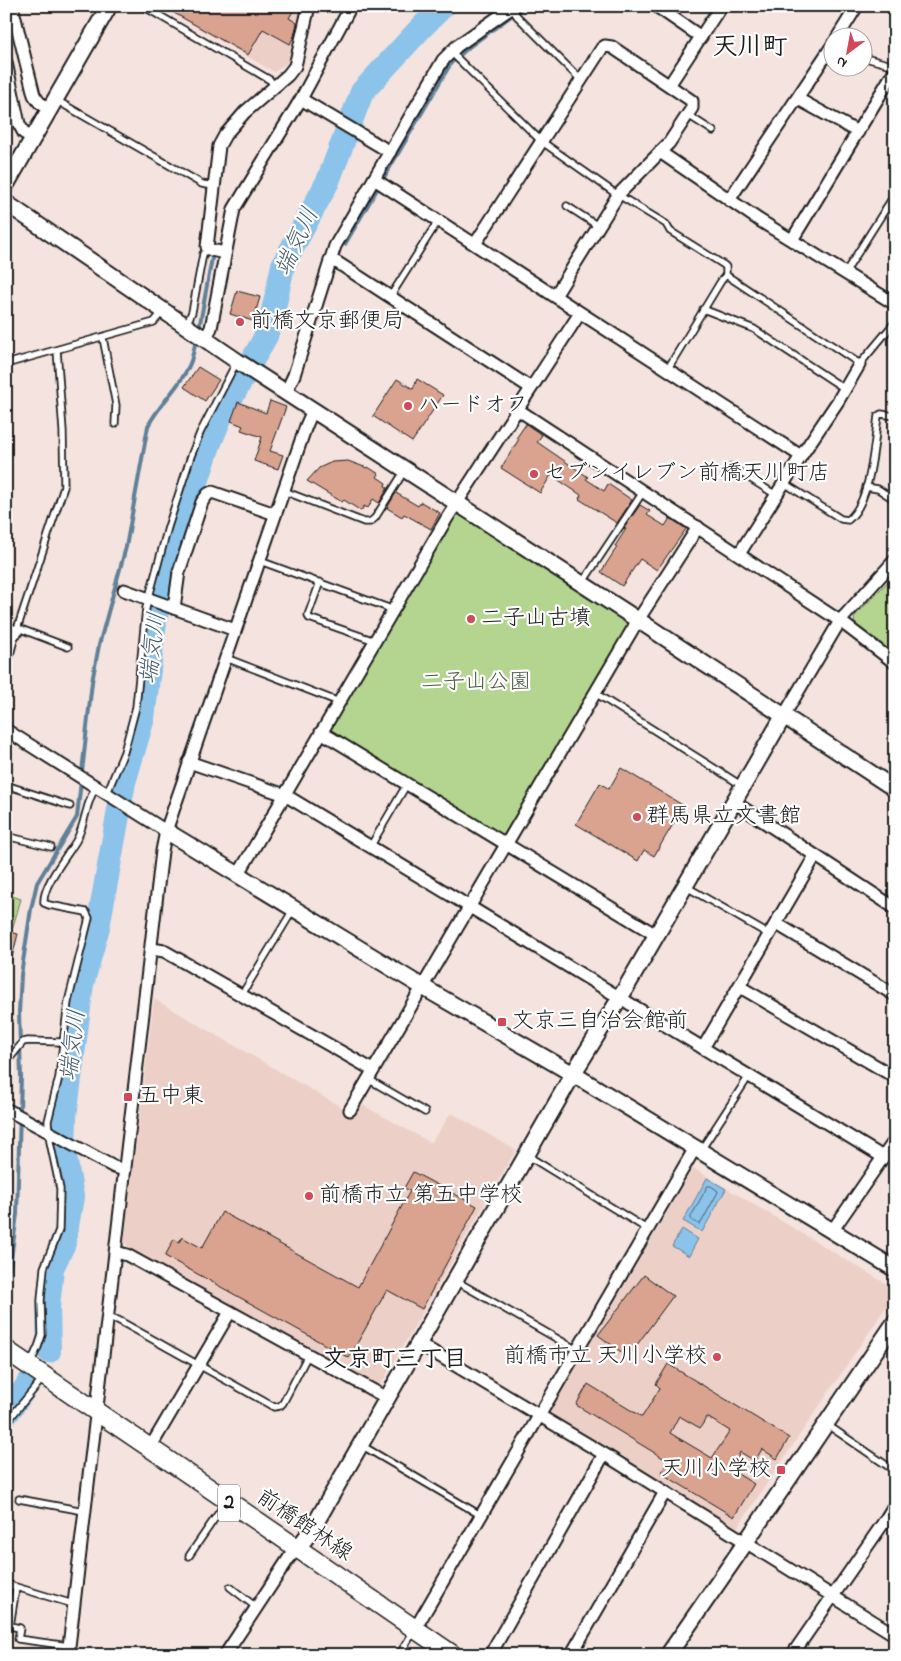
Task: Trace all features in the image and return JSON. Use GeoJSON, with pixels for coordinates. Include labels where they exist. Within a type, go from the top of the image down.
{"type":"FeatureCollection","features":[{"type":"Feature","properties":{"kind":"main road","name":"前橋館林線"},"geometry":{"type":"LineString","coordinates":[[6,1350],[453,1655]]}},
{"type":"Feature","properties":{"kind":"street"},"geometry":{"type":"LineString","coordinates":[[12,6],[34,95],[38,102],[52,105]]}},
{"type":"Feature","properties":{"kind":"street"},"geometry":{"type":"LineString","coordinates":[[6,185],[109,6]]}},
{"type":"Feature","properties":{"kind":"street"},"geometry":{"type":"LineString","coordinates":[[225,253],[208,249],[217,151],[221,141],[245,112],[288,75],[295,66],[309,6]]}},
{"type":"Feature","properties":{"kind":"street"},"geometry":{"type":"LineString","coordinates":[[205,339],[211,328],[234,209],[302,99],[351,6]]}},
{"type":"Feature","properties":{"kind":"street"},"geometry":{"type":"LineString","coordinates":[[656,6],[702,37]]}},
{"type":"Feature","properties":{"kind":"street"},"geometry":{"type":"LineString","coordinates":[[670,84],[721,6]]}},
{"type":"Feature","properties":{"kind":"street"},"geometry":{"type":"LineString","coordinates":[[286,392],[294,375],[334,246],[443,60],[450,52],[513,7]]}},
{"type":"Feature","properties":{"kind":"street"},"geometry":{"type":"LineString","coordinates":[[842,28],[852,8]]}},
{"type":"Feature","properties":{"kind":"street"},"geometry":{"type":"LineString","coordinates":[[475,244],[602,48],[608,46],[670,84],[692,101],[693,105],[688,115],[669,143],[618,195],[555,296]]}},
{"type":"Feature","properties":{"kind":"street"},"geometry":{"type":"LineString","coordinates":[[730,200],[824,59]]}},
{"type":"Feature","properties":{"kind":"street"},"geometry":{"type":"LineString","coordinates":[[6,62],[19,124],[24,133],[33,138]]}},
{"type":"Feature","properties":{"kind":"street"},"geometry":{"type":"LineString","coordinates":[[792,240],[895,70]]}},
{"type":"Feature","properties":{"kind":"street"},"geometry":{"type":"LineString","coordinates":[[302,99],[390,152]]}},
{"type":"Feature","properties":{"kind":"street"},"geometry":{"type":"LineString","coordinates":[[798,99],[858,132]]}},
{"type":"Feature","properties":{"kind":"street"},"geometry":{"type":"LineString","coordinates":[[660,152],[730,200],[895,304]]}},
{"type":"Feature","properties":{"kind":"street"},"geometry":{"type":"LineString","coordinates":[[374,179],[801,456]]}},
{"type":"Feature","properties":{"kind":"street"},"geometry":{"type":"LineString","coordinates":[[6,203],[237,361],[638,620],[895,789]]}},
{"type":"Feature","properties":{"kind":"street"},"geometry":{"type":"LineString","coordinates":[[330,260],[531,388]]}},
{"type":"Feature","properties":{"kind":"street"},"geometry":{"type":"LineString","coordinates":[[238,875],[456,503],[580,313]]}},
{"type":"Feature","properties":{"kind":"street"},"geometry":{"type":"LineString","coordinates":[[739,554],[859,365]]}},
{"type":"Feature","properties":{"kind":"street"},"geometry":{"type":"LineString","coordinates":[[517,409],[840,620],[895,663]]}},
{"type":"Feature","properties":{"kind":"street"},"geometry":{"type":"LineString","coordinates":[[68,1650],[152,949],[162,851],[166,831],[189,762],[313,410]]}},
{"type":"Feature","properties":{"kind":"street"},"geometry":{"type":"LineString","coordinates":[[174,608],[179,572],[202,502],[208,494],[212,492],[275,514]]}},
{"type":"Feature","properties":{"kind":"street"},"geometry":{"type":"LineString","coordinates":[[350,1110],[421,986],[507,845],[638,620],[698,527]]}},
{"type":"Feature","properties":{"kind":"street"},"geometry":{"type":"LineString","coordinates":[[225,1655],[288,1558],[311,1530],[573,1074],[620,998],[840,620],[895,560]]}},
{"type":"Feature","properties":{"kind":"street"},"geometry":{"type":"LineString","coordinates":[[124,590],[235,630]]}},
{"type":"Feature","properties":{"kind":"street"},"geometry":{"type":"LineString","coordinates":[[6,730],[106,794],[421,986],[573,1074],[895,1269]]}},
{"type":"Feature","properties":{"kind":"street"},"geometry":{"type":"LineString","coordinates":[[321,732],[656,935]]}},
{"type":"Feature","properties":{"kind":"street"},"geometry":{"type":"LineString","coordinates":[[189,762],[285,795],[883,1157]]}},
{"type":"Feature","properties":{"kind":"street"},"geometry":{"type":"LineString","coordinates":[[734,802],[895,908]]}},
{"type":"Feature","properties":{"kind":"street"},"geometry":{"type":"LineString","coordinates":[[703,1048],[815,856]]}},
{"type":"Feature","properties":{"kind":"street"},"geometry":{"type":"LineString","coordinates":[[777,924],[895,996]]}},
{"type":"Feature","properties":{"kind":"street"},"geometry":{"type":"LineString","coordinates":[[152,949],[164,951],[370,1075]]}},
{"type":"Feature","properties":{"kind":"street"},"geometry":{"type":"LineString","coordinates":[[740,987],[895,1077]]}},
{"type":"Feature","properties":{"kind":"street"},"geometry":{"type":"LineString","coordinates":[[6,1109],[114,1167],[125,1170]]}},
{"type":"Feature","properties":{"kind":"street"},"geometry":{"type":"LineString","coordinates":[[832,1232],[895,1140]]}},
{"type":"Feature","properties":{"kind":"street"},"geometry":{"type":"LineString","coordinates":[[415,1629],[647,1229],[698,1150]]}},
{"type":"Feature","properties":{"kind":"street"},"geometry":{"type":"LineString","coordinates":[[116,1252],[126,1255],[388,1398]]}},
{"type":"Feature","properties":{"kind":"street"},"geometry":{"type":"LineString","coordinates":[[150,1448],[230,1312]]}},
{"type":"Feature","properties":{"kind":"street"},"geometry":{"type":"LineString","coordinates":[[668,1655],[895,1322]]}},
{"type":"Feature","properties":{"kind":"street"},"geometry":{"type":"LineString","coordinates":[[418,1343],[604,1454],[895,1634]]}},
{"type":"Feature","properties":{"kind":"street"},"geometry":{"type":"LineString","coordinates":[[490,1655],[604,1454]]}},
{"type":"Feature","properties":{"kind":"street"},"geometry":{"type":"LineString","coordinates":[[571,1655],[665,1492]]}},
{"type":"Feature","properties":{"kind":"street"},"geometry":{"type":"LineString","coordinates":[[792,1655],[895,1504]]}},
{"type":"Feature","properties":{"kind":"street"},"geometry":{"type":"LineString","coordinates":[[884,1522],[895,1528]]}},
{"type":"Feature","properties":{"kind":"lane"},"geometry":{"type":"LineString","coordinates":[[143,6],[270,80],[274,86]]}},
{"type":"Feature","properties":{"kind":"lane"},"geometry":{"type":"LineString","coordinates":[[513,7],[517,16],[581,80]]}},
{"type":"Feature","properties":{"kind":"lane"},"geometry":{"type":"LineString","coordinates":[[450,52],[541,142],[618,195],[666,224],[670,231],[724,265],[726,274],[667,370]]}},
{"type":"Feature","properties":{"kind":"lane"},"geometry":{"type":"LineString","coordinates":[[874,60],[895,66]]}},
{"type":"Feature","properties":{"kind":"lane"},"geometry":{"type":"LineString","coordinates":[[52,105],[202,184],[214,186]]}},
{"type":"Feature","properties":{"kind":"lane"},"geometry":{"type":"LineString","coordinates":[[688,115],[713,131]]}},
{"type":"Feature","properties":{"kind":"lane"},"geometry":{"type":"LineString","coordinates":[[845,273],[895,194]]}},
{"type":"Feature","properties":{"kind":"lane"},"geometry":{"type":"LineString","coordinates":[[567,206],[598,226]]}},
{"type":"Feature","properties":{"kind":"lane"},"geometry":{"type":"LineString","coordinates":[[886,208],[895,213]]}},
{"type":"Feature","properties":{"kind":"lane"},"geometry":{"type":"LineString","coordinates":[[390,297],[439,220]]}},
{"type":"Feature","properties":{"kind":"lane"},"geometry":{"type":"LineString","coordinates":[[186,326],[192,312],[203,254],[208,249]]}},
{"type":"Feature","properties":{"kind":"lane"},"geometry":{"type":"LineString","coordinates":[[726,274],[859,365],[895,322]]}},
{"type":"Feature","properties":{"kind":"lane"},"geometry":{"type":"LineString","coordinates":[[703,309],[758,332],[845,389]]}},
{"type":"Feature","properties":{"kind":"lane"},"geometry":{"type":"LineString","coordinates":[[6,364],[154,322],[163,311]]}},
{"type":"Feature","properties":{"kind":"lane"},"geometry":{"type":"LineString","coordinates":[[103,338],[116,405],[115,424]]}},
{"type":"Feature","properties":{"kind":"lane"},"geometry":{"type":"LineString","coordinates":[[6,670],[14,629],[64,487],[63,430],[57,350]]}},
{"type":"Feature","properties":{"kind":"lane"},"geometry":{"type":"LineString","coordinates":[[106,794],[124,752],[136,707],[148,599],[168,528],[191,456],[206,420],[237,361]]}},
{"type":"Feature","properties":{"kind":"lane"},"geometry":{"type":"LineString","coordinates":[[784,483],[844,520],[852,517],[863,499],[878,416],[882,414],[895,416]]}},
{"type":"Feature","properties":{"kind":"lane"},"geometry":{"type":"LineString","coordinates":[[732,467],[776,495]]}},
{"type":"Feature","properties":{"kind":"lane"},"geometry":{"type":"LineString","coordinates":[[284,491],[364,522],[370,522],[405,470]]}},
{"type":"Feature","properties":{"kind":"lane"},"geometry":{"type":"LineString","coordinates":[[866,487],[878,489],[895,500]]}},
{"type":"Feature","properties":{"kind":"lane"},"geometry":{"type":"LineString","coordinates":[[582,584],[643,492]]}},
{"type":"Feature","properties":{"kind":"lane"},"geometry":{"type":"LineString","coordinates":[[260,561],[393,611]]}},
{"type":"Feature","properties":{"kind":"lane"},"geometry":{"type":"LineString","coordinates":[[320,582],[308,615],[309,618],[375,641]]}},
{"type":"Feature","properties":{"kind":"lane"},"geometry":{"type":"LineString","coordinates":[[14,629],[68,647]]}},
{"type":"Feature","properties":{"kind":"lane"},"geometry":{"type":"LineString","coordinates":[[226,658],[339,702]]}},
{"type":"Feature","properties":{"kind":"lane"},"geometry":{"type":"LineString","coordinates":[[595,693],[743,786]]}},
{"type":"Feature","properties":{"kind":"lane"},"geometry":{"type":"LineString","coordinates":[[370,847],[408,784]]}},
{"type":"Feature","properties":{"kind":"lane"},"geometry":{"type":"LineString","coordinates":[[6,785],[70,806]]}},
{"type":"Feature","properties":{"kind":"lane"},"geometry":{"type":"LineString","coordinates":[[29,1366],[42,1335],[41,1300],[44,1268],[59,1230],[60,1189],[48,1130],[48,1121],[59,1077],[68,1002],[89,918],[86,912],[50,905],[44,903],[43,900],[48,886],[80,834],[91,795],[96,787]]}},
{"type":"Feature","properties":{"kind":"lane"},"geometry":{"type":"LineString","coordinates":[[6,836],[51,847]]}},
{"type":"Feature","properties":{"kind":"lane"},"geometry":{"type":"LineString","coordinates":[[685,886],[770,935]]}},
{"type":"Feature","properties":{"kind":"lane"},"geometry":{"type":"LineString","coordinates":[[241,996],[294,908]]}},
{"type":"Feature","properties":{"kind":"lane"},"geometry":{"type":"LineString","coordinates":[[6,1063],[23,1042],[62,1042]]}},
{"type":"Feature","properties":{"kind":"lane"},"geometry":{"type":"LineString","coordinates":[[370,1075],[425,1112]]}},
{"type":"Feature","properties":{"kind":"lane"},"geometry":{"type":"LineString","coordinates":[[698,1150],[749,1076]]}},
{"type":"Feature","properties":{"kind":"lane"},"geometry":{"type":"LineString","coordinates":[[526,1155],[647,1229]]}},
{"type":"Feature","properties":{"kind":"lane"},"geometry":{"type":"LineString","coordinates":[[454,1280],[576,1350]]}},
{"type":"Feature","properties":{"kind":"lane"},"geometry":{"type":"LineString","coordinates":[[108,1318],[118,1320],[270,1406],[278,1407],[283,1402],[308,1355]]}},
{"type":"Feature","properties":{"kind":"lane"},"geometry":{"type":"LineString","coordinates":[[6,1423],[44,1376]]}},
{"type":"Feature","properties":{"kind":"lane"},"geometry":{"type":"LineString","coordinates":[[825,1424],[895,1471]]}},
{"type":"Feature","properties":{"kind":"lane"},"geometry":{"type":"LineString","coordinates":[[360,1445],[482,1516]]}},
{"type":"Feature","properties":{"kind":"lane"},"geometry":{"type":"LineString","coordinates":[[19,1500],[84,1511]]}},
{"type":"Feature","properties":{"kind":"lane"},"geometry":{"type":"LineString","coordinates":[[190,1556],[227,1501]]}},
{"type":"Feature","properties":{"kind":"lane"},"geometry":{"type":"LineString","coordinates":[[6,1584],[74,1604]]}},
{"type":"Feature","properties":{"kind":"lane"},"geometry":{"type":"LineString","coordinates":[[230,1587],[256,1606]]}},
{"type":"Feature","properties":{"kind":"lane"},"geometry":{"type":"LineString","coordinates":[[16,1588],[10,1626],[20,1628],[18,1639],[68,1650]]}},
{"type":"Feature","properties":{"kind":"lane"},"geometry":{"type":"LineString","coordinates":[[399,1655],[415,1629]]}},
{"type":"Feature","properties":{"kind":"shaded area"},"geometry":{"type":"Polygon","coordinates":[[[160,6],[306,6],[290,61],[274,72],[160,6]]]}},
{"type":"Feature","properties":{"kind":"shaded area","name":"前橋市立 第五中学校"},"geometry":{"type":"Polygon","coordinates":[[[154,999],[353,1114],[359,1103],[431,1143],[451,1113],[516,1150],[380,1386],[131,1250],[124,1242],[154,999]]]}},
{"type":"Feature","properties":{"kind":"shaded area","name":"前橋市立 天川小学校"},"geometry":{"type":"Polygon","coordinates":[[[693,1168],[888,1285],[890,1301],[735,1531],[553,1420],[549,1413],[693,1168]]]}},
{"type":"Feature","properties":{"kind":"green space","name":"二子山公園"},"geometry":{"type":"Polygon","coordinates":[[[457,503],[638,620],[507,845],[321,732],[457,503]]]}},
{"type":"Feature","properties":{"kind":"green space"},"geometry":{"type":"Polygon","coordinates":[[[895,574],[895,656],[855,624],[854,617],[895,574]]]}},
{"type":"Feature","properties":{"kind":"green space"},"geometry":{"type":"Polygon","coordinates":[[[6,894],[21,899],[12,930],[6,929],[6,894]]]}},
{"type":"Feature","properties":{"kind":"water"},"geometry":{"type":"Polygon","coordinates":[[[707,1178],[726,1189],[702,1232],[683,1221],[707,1178]]]}},
{"type":"Feature","properties":{"kind":"water"},"geometry":{"type":"Polygon","coordinates":[[[682,1229],[698,1239],[689,1256],[672,1246],[682,1229]]]}},
{"type":"Feature","properties":{"kind":"building"},"geometry":{"type":"Polygon","coordinates":[[[162,6],[296,6],[289,18],[297,23],[290,44],[263,29],[248,55],[162,6]]]}},
{"type":"Feature","properties":{"kind":"building"},"geometry":{"type":"Polygon","coordinates":[[[237,291],[260,297],[253,321],[230,314],[237,291]]]}},
{"type":"Feature","properties":{"kind":"building"},"geometry":{"type":"Polygon","coordinates":[[[198,367],[219,380],[205,401],[184,387],[198,367]]]}},
{"type":"Feature","properties":{"kind":"building","name":"ハードオフ"},"geometry":{"type":"Polygon","coordinates":[[[397,379],[413,389],[417,379],[443,395],[412,442],[373,416],[397,379]]]}},
{"type":"Feature","properties":{"kind":"building"},"geometry":{"type":"Polygon","coordinates":[[[270,401],[286,407],[270,451],[283,455],[278,469],[254,461],[262,437],[241,430],[243,426],[231,421],[238,402],[266,413],[270,401]]]}},
{"type":"Feature","properties":{"kind":"building"},"geometry":{"type":"Polygon","coordinates":[[[526,424],[542,435],[537,442],[588,477],[586,479],[604,491],[608,484],[632,500],[617,523],[579,499],[581,495],[551,475],[540,493],[501,468],[526,424]]]}},
{"type":"Feature","properties":{"kind":"building"},"geometry":{"type":"Polygon","coordinates":[[[348,461],[368,467],[379,474],[377,477],[386,483],[385,486],[388,488],[379,503],[373,499],[368,508],[364,506],[361,511],[307,481],[319,468],[332,462],[348,461]]]}},
{"type":"Feature","properties":{"kind":"building"},"geometry":{"type":"Polygon","coordinates":[[[396,493],[418,506],[421,502],[440,513],[431,529],[404,514],[402,517],[387,508],[396,493]]]}},
{"type":"Feature","properties":{"kind":"building"},"geometry":{"type":"Polygon","coordinates":[[[640,505],[650,511],[647,515],[665,526],[670,518],[686,529],[657,570],[640,559],[622,586],[601,572],[617,547],[615,546],[626,529],[624,528],[640,505]]]}},
{"type":"Feature","properties":{"kind":"building"},"geometry":{"type":"Polygon","coordinates":[[[621,768],[684,806],[654,856],[644,850],[638,861],[576,824],[600,783],[609,789],[621,768]]]}},
{"type":"Feature","properties":{"kind":"building"},"geometry":{"type":"Polygon","coordinates":[[[6,931],[18,934],[10,965],[6,964],[6,931]]]}},
{"type":"Feature","properties":{"kind":"building"},"geometry":{"type":"Polygon","coordinates":[[[413,1172],[477,1206],[422,1309],[387,1290],[349,1358],[165,1256],[174,1239],[179,1242],[182,1237],[202,1248],[222,1212],[358,1287],[410,1191],[404,1188],[413,1172]]]}},
{"type":"Feature","properties":{"kind":"building"},"geometry":{"type":"Polygon","coordinates":[[[644,1275],[673,1296],[628,1357],[598,1335],[644,1275]]]}},
{"type":"Feature","properties":{"kind":"building"},"geometry":{"type":"Polygon","coordinates":[[[668,1364],[789,1438],[777,1459],[762,1449],[755,1461],[740,1452],[733,1471],[754,1484],[734,1517],[661,1473],[668,1461],[576,1405],[588,1384],[642,1417],[660,1388],[656,1384],[668,1364]],[[679,1416],[670,1433],[712,1458],[730,1431],[707,1417],[700,1428],[679,1416]]]}},
{"type":"Feature","properties":{"kind":"waterway","name":"端気川"},"geometry":{"type":"LineString","coordinates":[[49,1351],[48,1307],[52,1268],[64,1243],[72,1197],[64,1150],[65,1117],[82,984],[98,927],[124,782],[143,718],[155,621],[163,585],[209,445],[220,418],[266,336],[283,265],[328,181],[362,92],[443,6]]}},
{"type":"Feature","properties":{"kind":"waterway"},"geometry":{"type":"LineString","coordinates":[[345,244],[451,63],[469,47],[525,6]]}},
{"type":"Feature","properties":{"kind":"waterway"},"geometry":{"type":"LineString","coordinates":[[199,329],[212,258]]}},
{"type":"Feature","properties":{"kind":"waterway"},"geometry":{"type":"LineString","coordinates":[[6,1284],[17,1214],[21,1077],[19,1012],[21,975],[31,909],[37,883],[77,817],[92,682],[99,645],[126,547],[148,426],[187,370],[196,338]]}},
{"type":"Feature","properties":{"kind":"waterway","name":"端気川"},"geometry":{"type":"LineString","coordinates":[[6,1415],[31,1380]]}},
{"type":"Feature","properties":{"kind":"place","name":"前橋文京郵便局"},"geometry":{"type":"Point","coordinates":[240,322]}},
{"type":"Feature","properties":{"kind":"place","name":"ハードオフ"},"geometry":{"type":"Point","coordinates":[408,406]}},
{"type":"Feature","properties":{"kind":"place","name":"セブンイレブン前橋天川町店"},"geometry":{"type":"Point","coordinates":[534,474]}},
{"type":"Feature","properties":{"kind":"place","name":"二子山古墳"},"geometry":{"type":"Point","coordinates":[471,619]}},
{"type":"Feature","properties":{"kind":"place","name":"群馬県立文書館"},"geometry":{"type":"Point","coordinates":[637,817]}},
{"type":"Feature","properties":{"kind":"place","name":"文京三自治会館前"},"geometry":{"type":"Point","coordinates":[502,1022]}},
{"type":"Feature","properties":{"kind":"place","name":"五中東"},"geometry":{"type":"Point","coordinates":[128,1097]}},
{"type":"Feature","properties":{"kind":"place","name":"前橋市立 第五中学校"},"geometry":{"type":"Point","coordinates":[309,1196]}},
{"type":"Feature","properties":{"kind":"place","name":"前橋市立 天川小学校"},"geometry":{"type":"Point","coordinates":[717,1357]}},
{"type":"Feature","properties":{"kind":"place","name":"天川小学校"},"geometry":{"type":"Point","coordinates":[781,1470]}},
{"type":"Feature","properties":{"kind":"district","name":"天川町"},"geometry":{"type":"Point","coordinates":[750,48]}},
{"type":"Feature","properties":{"kind":"district","name":"文京町三丁目"},"geometry":{"type":"Point","coordinates":[395,1360]}}]}
